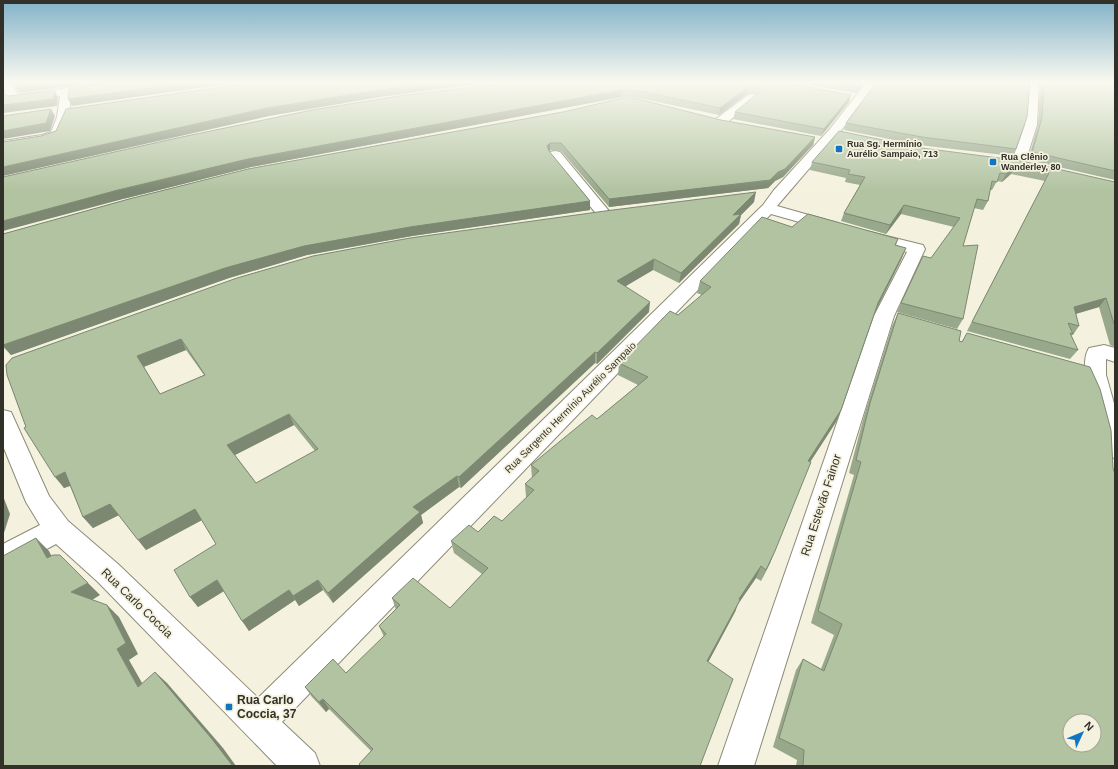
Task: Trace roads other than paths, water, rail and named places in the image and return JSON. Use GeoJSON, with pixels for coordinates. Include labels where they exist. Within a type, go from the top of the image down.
{"type":"FeatureCollection","features":[{"type":"Feature","properties":{"kind":"street"},"geometry":{"type":"LineString","coordinates":[[3,145],[45,138],[56,134],[61,119]]}},
{"type":"Feature","properties":{"kind":"street"},"geometry":{"type":"LineString","coordinates":[[708,119],[735,125]]}},
{"type":"Feature","properties":{"kind":"street"},"geometry":{"type":"LineString","coordinates":[[720,122],[724,119]]}},
{"type":"Feature","properties":{"kind":"street","name":"Rua Sargento Hermínio Aurélio Sampaio"},"geometry":{"type":"LineString","coordinates":[[258,722],[767,199],[829,138],[842,119]]}},
{"type":"Feature","properties":{"kind":"street"},"geometry":{"type":"LineString","coordinates":[[1018,163],[1031,125],[1031,119]]}},
{"type":"Feature","properties":{"kind":"street"},"geometry":{"type":"LineString","coordinates":[[555,155],[604,214]]}},
{"type":"Feature","properties":{"kind":"street"},"geometry":{"type":"LineString","coordinates":[[1005,161],[1032,166]]}},
{"type":"Feature","properties":{"kind":"street","name":"Rua Estevão Fainor"},"geometry":{"type":"LineString","coordinates":[[736,766],[917,249],[848,231],[767,199]]}},
{"type":"Feature","properties":{"kind":"street"},"geometry":{"type":"LineString","coordinates":[[1106,354],[1087,373],[1115,449]]}},
{"type":"Feature","properties":{"kind":"street","name":"Rua Carlo Coccia"},"geometry":{"type":"LineString","coordinates":[[4,421],[39,502],[58,529],[108,573],[258,722],[297,764]]}},
{"type":"Feature","properties":{"kind":"street"},"geometry":{"type":"LineString","coordinates":[[3,558],[58,529]]}},
{"type":"Feature","properties":{"kind":"place","name":"Rua Sg. Hermínio Aurélio Sampaio, 713"},"geometry":{"type":"Point","coordinates":[839,149]}},
{"type":"Feature","properties":{"kind":"place","name":"Rua Clênio Wanderley, 80"},"geometry":{"type":"Point","coordinates":[993,162]}},
{"type":"Feature","properties":{"kind":"place","name":"Rua Carlo Coccia, 37"},"geometry":{"type":"Point","coordinates":[229,707]}}]}
